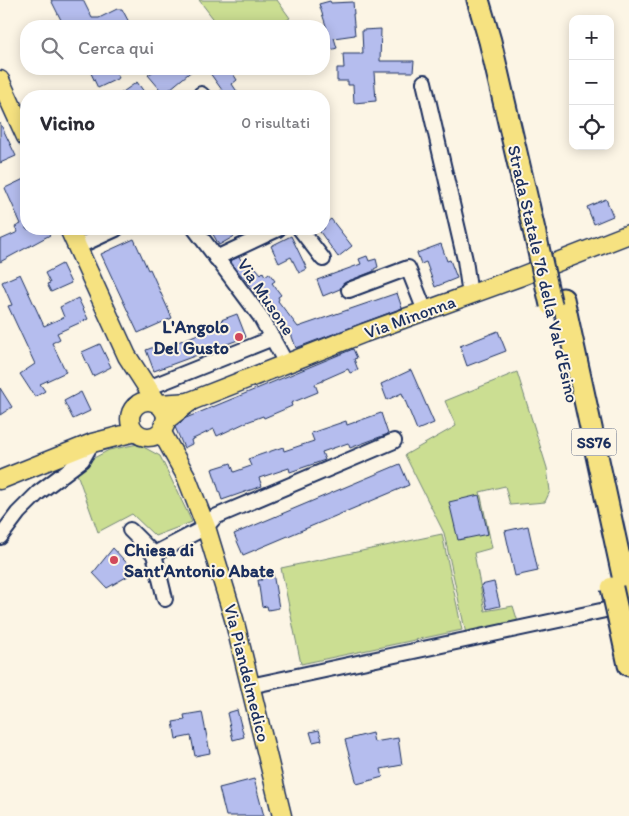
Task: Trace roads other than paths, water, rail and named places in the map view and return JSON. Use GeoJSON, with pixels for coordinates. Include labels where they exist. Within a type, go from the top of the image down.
{"type":"FeatureCollection","features":[{"type":"Feature","properties":{"kind":"highway","name":"Strada Statale 76 della Val d'Esino"},"geometry":{"type":"LineString","coordinates":[[478,0],[541,234]]}},
{"type":"Feature","properties":{"kind":"highway","name":"Strada Statale 76 della Val d'Esino"},"geometry":{"type":"LineString","coordinates":[[492,0],[503,36],[541,234],[623,600],[629,665]]}},
{"type":"Feature","properties":{"kind":"main road"},"geometry":{"type":"LineString","coordinates":[[0,80],[20,124]]}},
{"type":"Feature","properties":{"kind":"main road","name":"Via Minonna"},"geometry":{"type":"LineString","coordinates":[[0,480],[145,424],[191,402],[286,363],[629,234]]}},
{"type":"Feature","properties":{"kind":"main road"},"geometry":{"type":"LineString","coordinates":[[72,235],[127,356],[164,412],[145,424],[127,356]]}},
{"type":"Feature","properties":{"kind":"main road","name":"Via Minonna"},"geometry":{"type":"LineString","coordinates":[[145,424],[136,405],[145,401],[158,404],[191,402]]}},
{"type":"Feature","properties":{"kind":"main road","name":"Via Piandelmedico"},"geometry":{"type":"LineString","coordinates":[[145,424],[186,476],[206,527],[234,620],[282,816]]}},
{"type":"Feature","properties":{"kind":"street"},"geometry":{"type":"LineString","coordinates":[[424,82],[465,260],[470,295]]}},
{"type":"Feature","properties":{"kind":"street"},"geometry":{"type":"LineString","coordinates":[[77,247],[103,235]]}},
{"type":"Feature","properties":{"kind":"street","name":"Via Musone"},"geometry":{"type":"LineString","coordinates":[[199,235],[260,316],[286,363]]}},
{"type":"Feature","properties":{"kind":"street"},"geometry":{"type":"LineString","coordinates":[[216,258],[265,235]]}},
{"type":"Feature","properties":{"kind":"street"},"geometry":{"type":"LineString","coordinates":[[304,235],[322,259]]}},
{"type":"Feature","properties":{"kind":"street"},"geometry":{"type":"LineString","coordinates":[[349,290],[408,268],[425,311]]}},
{"type":"Feature","properties":{"kind":"street"},"geometry":{"type":"LineString","coordinates":[[148,388],[273,338]]}},
{"type":"Feature","properties":{"kind":"street"},"geometry":{"type":"LineString","coordinates":[[0,537],[18,513],[38,492],[82,460],[92,443]]}},
{"type":"Feature","properties":{"kind":"street"},"geometry":{"type":"LineString","coordinates":[[154,554],[206,527],[218,526],[396,446]]}},
{"type":"Feature","properties":{"kind":"street"},"geometry":{"type":"LineString","coordinates":[[130,530],[154,554],[165,599]]}},
{"type":"Feature","properties":{"kind":"street"},"geometry":{"type":"LineString","coordinates":[[250,686],[623,600]]}},
{"type":"Feature","properties":{"kind":"place","name":"L'Angolo Del Gusto"},"geometry":{"type":"Point","coordinates":[239,337]}},
{"type":"Feature","properties":{"kind":"place","name":"Chiesa di Sant'Antonio Abate"},"geometry":{"type":"Point","coordinates":[114,560]}}]}
